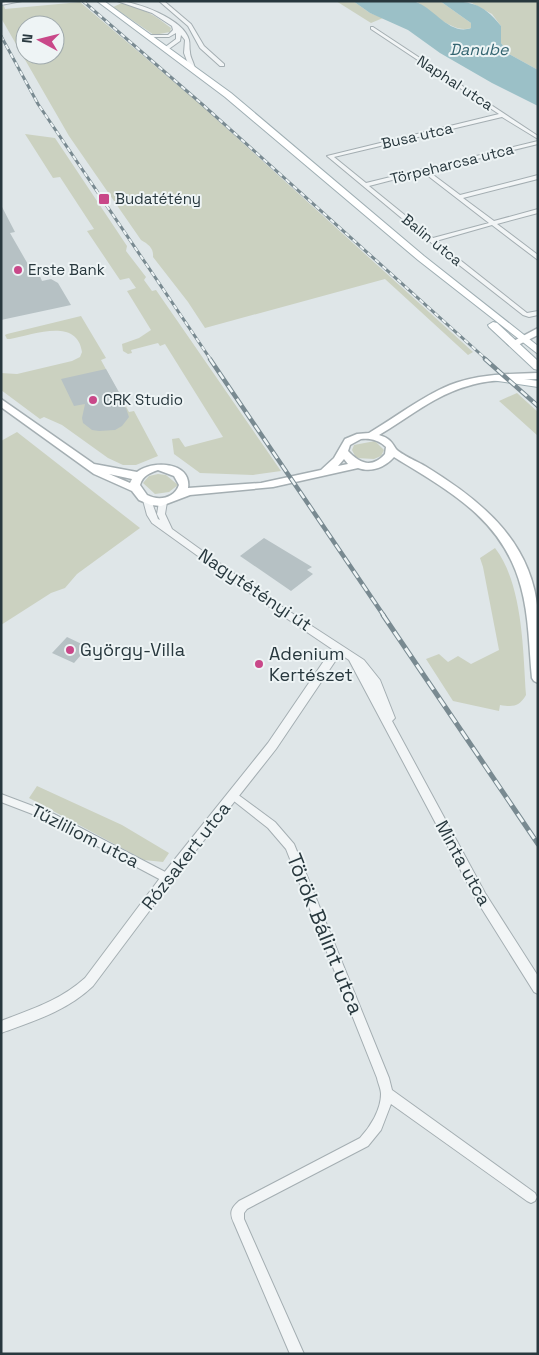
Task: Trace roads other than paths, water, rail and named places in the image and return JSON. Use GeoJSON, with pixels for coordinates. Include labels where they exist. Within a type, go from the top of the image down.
{"type":"FeatureCollection","features":[{"type":"Feature","properties":{"kind":"main road"},"geometry":{"type":"LineString","coordinates":[[100,1],[228,95],[421,258],[538,351]]}},
{"type":"Feature","properties":{"kind":"main road"},"geometry":{"type":"LineString","coordinates":[[421,258],[538,367]]}},
{"type":"Feature","properties":{"kind":"main road"},"geometry":{"type":"LineString","coordinates":[[513,344],[538,332]]}},
{"type":"Feature","properties":{"kind":"main road"},"geometry":{"type":"LineString","coordinates":[[359,465],[352,462],[344,453],[343,448],[349,440],[359,436],[371,436],[451,388],[496,378],[538,376]]}},
{"type":"Feature","properties":{"kind":"main road"},"geometry":{"type":"LineString","coordinates":[[496,378],[538,384]]}},
{"type":"Feature","properties":{"kind":"main road","name":"Nagytétényi út"},"geometry":{"type":"LineString","coordinates":[[1,398],[6,404],[97,473],[134,488],[140,496],[147,500]]}},
{"type":"Feature","properties":{"kind":"main road"},"geometry":{"type":"LineString","coordinates":[[147,500],[163,502],[180,493],[286,482],[325,471],[359,465],[375,466],[382,464],[391,456],[389,447],[390,431],[398,420]]}},
{"type":"Feature","properties":{"kind":"main road"},"geometry":{"type":"LineString","coordinates":[[371,436],[471,500],[496,527],[513,551],[527,587],[538,678]]}},
{"type":"Feature","properties":{"kind":"main road"},"geometry":{"type":"LineString","coordinates":[[325,471],[336,463],[344,453]]}},
{"type":"Feature","properties":{"kind":"main road","name":"Nagytétényi út"},"geometry":{"type":"LineString","coordinates":[[86,463],[121,474],[138,476],[151,468],[165,468],[178,473],[183,480]]}},
{"type":"Feature","properties":{"kind":"main road"},"geometry":{"type":"LineString","coordinates":[[382,464],[430,475]]}},
{"type":"Feature","properties":{"kind":"main road"},"geometry":{"type":"LineString","coordinates":[[134,488],[138,476]]}},
{"type":"Feature","properties":{"kind":"main road"},"geometry":{"type":"LineString","coordinates":[[180,493],[183,489],[183,480],[243,487]]}},
{"type":"Feature","properties":{"kind":"street"},"geometry":{"type":"LineString","coordinates":[[1,4],[20,1]]}},
{"type":"Feature","properties":{"kind":"street"},"geometry":{"type":"LineString","coordinates":[[119,1],[154,12],[185,35],[188,53],[194,69]]}},
{"type":"Feature","properties":{"kind":"street"},"geometry":{"type":"LineString","coordinates":[[160,1],[190,25],[202,47],[222,65]]}},
{"type":"Feature","properties":{"kind":"street"},"geometry":{"type":"LineString","coordinates":[[166,49],[178,40],[177,29],[172,24]]}},
{"type":"Feature","properties":{"kind":"street","name":"Naphal utca"},"geometry":{"type":"LineString","coordinates":[[372,28],[538,138]]}},
{"type":"Feature","properties":{"kind":"street"},"geometry":{"type":"LineString","coordinates":[[147,36],[169,36],[177,29]]}},
{"type":"Feature","properties":{"kind":"street"},"geometry":{"type":"LineString","coordinates":[[166,49],[180,48],[187,44]]}},
{"type":"Feature","properties":{"kind":"street","name":"Busa utca"},"geometry":{"type":"LineString","coordinates":[[330,156],[503,115]]}},
{"type":"Feature","properties":{"kind":"street","name":"Törpeharcsa utca"},"geometry":{"type":"LineString","coordinates":[[366,185],[538,142]]}},
{"type":"Feature","properties":{"kind":"street","name":"Balin utca"},"geometry":{"type":"LineString","coordinates":[[330,156],[525,314],[538,313]]}},
{"type":"Feature","properties":{"kind":"street"},"geometry":{"type":"LineString","coordinates":[[426,171],[538,258]]}},
{"type":"Feature","properties":{"kind":"street"},"geometry":{"type":"LineString","coordinates":[[460,197],[538,177]]}},
{"type":"Feature","properties":{"kind":"street"},"geometry":{"type":"LineString","coordinates":[[433,240],[538,211]]}},
{"type":"Feature","properties":{"kind":"street"},"geometry":{"type":"LineString","coordinates":[[529,251],[538,249]]}},
{"type":"Feature","properties":{"kind":"street","name":"Nagytétényi út"},"geometry":{"type":"LineString","coordinates":[[147,500],[151,515],[155,521],[271,604],[339,647]]}},
{"type":"Feature","properties":{"kind":"street"},"geometry":{"type":"LineString","coordinates":[[163,502],[161,514],[171,533]]}},
{"type":"Feature","properties":{"kind":"street","name":"Minta utca"},"geometry":{"type":"LineString","coordinates":[[339,647],[352,657],[477,890],[538,988]]}},
{"type":"Feature","properties":{"kind":"street","name":"Rózsakert utca"},"geometry":{"type":"LineString","coordinates":[[1,1027],[61,1004],[80,992],[281,734],[339,647]]}},
{"type":"Feature","properties":{"kind":"street","name":"Török Bálint utca"},"geometry":{"type":"LineString","coordinates":[[233,795],[275,827],[284,836],[290,847],[383,1078],[387,1094]]}},
{"type":"Feature","properties":{"kind":"street","name":"Tűzliliom utca"},"geometry":{"type":"LineString","coordinates":[[1,798],[51,817],[167,878]]}},
{"type":"Feature","properties":{"kind":"street"},"geometry":{"type":"LineString","coordinates":[[297,1354],[238,1219],[237,1211],[242,1205],[364,1142],[375,1131],[387,1094],[530,1197]]}},
{"type":"Feature","properties":{"kind":"water","name":"Danube"},"geometry":{"type":"Polygon","coordinates":[[[353,1],[416,2],[423,5],[449,25],[463,29],[471,28],[471,23],[440,1],[474,4],[488,12],[501,26],[501,43],[509,54],[538,70],[538,106],[492,83],[440,53],[408,30],[370,13],[353,1]]]}},
{"type":"Feature","properties":{"kind":"railway"},"geometry":{"type":"LineString","coordinates":[[83,1],[203,105],[487,360]]}},
{"type":"Feature","properties":{"kind":"railway"},"geometry":{"type":"LineString","coordinates":[[1,36],[38,104],[211,360]]}},
{"type":"Feature","properties":{"kind":"railway"},"geometry":{"type":"LineString","coordinates":[[210,359],[384,616]]}},
{"type":"Feature","properties":{"kind":"railway"},"geometry":{"type":"LineString","coordinates":[[485,359],[538,406]]}},
{"type":"Feature","properties":{"kind":"railway"},"geometry":{"type":"LineString","coordinates":[[383,615],[538,844]]}},
{"type":"Feature","properties":{"kind":"place","name":"Budatétény"},"geometry":{"type":"Point","coordinates":[104,199]}},
{"type":"Feature","properties":{"kind":"place","name":"Erste Bank"},"geometry":{"type":"Point","coordinates":[18,270]}},
{"type":"Feature","properties":{"kind":"place","name":"CRK Studio"},"geometry":{"type":"Point","coordinates":[93,400]}},
{"type":"Feature","properties":{"kind":"place","name":"György-Villa"},"geometry":{"type":"Point","coordinates":[70,650]}},
{"type":"Feature","properties":{"kind":"place","name":"Adenium Kertészet"},"geometry":{"type":"Point","coordinates":[259,664]}}]}
